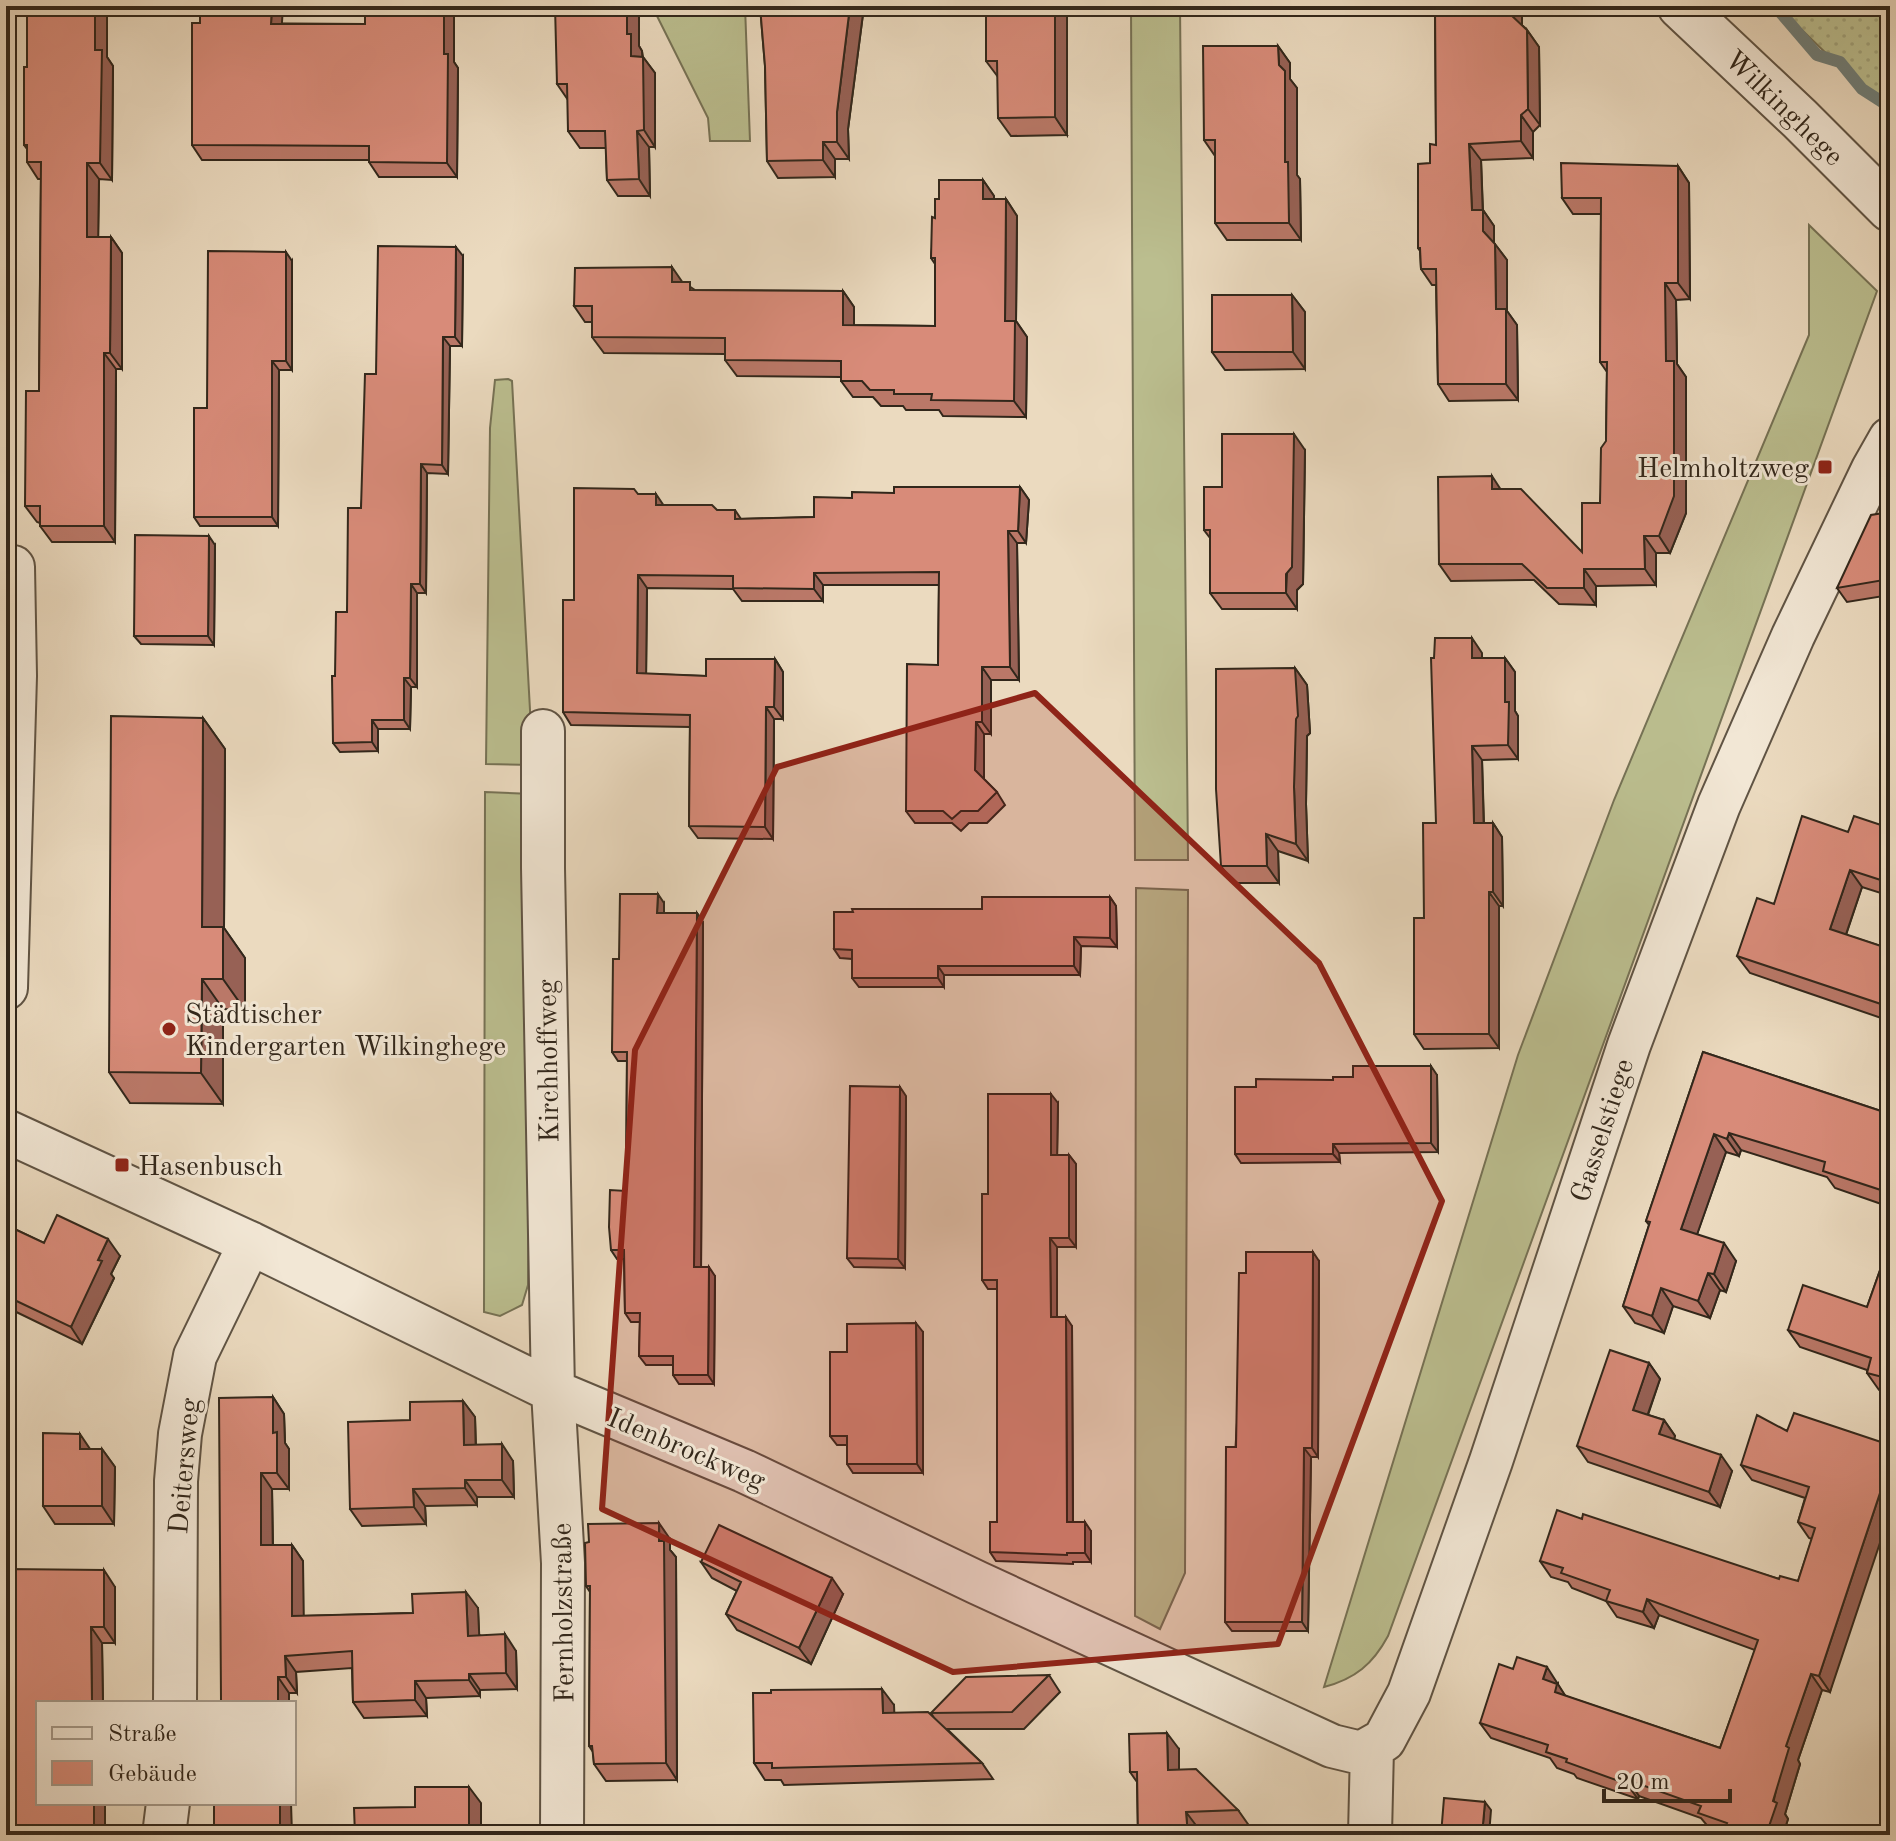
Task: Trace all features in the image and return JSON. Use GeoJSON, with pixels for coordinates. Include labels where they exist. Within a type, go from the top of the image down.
{"type":"FeatureCollection","features":[{"type":"Feature","properties":{"kind":"street","name":"Wilkinghege"},"geometry":{"type":"LineString","coordinates":[[1680,6],[1890,209]]}},
{"type":"Feature","properties":{"kind":"street","name":"Gasselstiege"},"geometry":{"type":"LineString","coordinates":[[1372,1748],[1384,1740],[1409,1693],[1491,1461],[1629,1045],[1719,805],[1793,636],[1890,439]]}},
{"type":"Feature","properties":{"kind":"street"},"geometry":{"type":"LineString","coordinates":[[6,988],[15,676],[13,567]]}},
{"type":"Feature","properties":{"kind":"street","name":"Kirchhoffweg"},"geometry":{"type":"LineString","coordinates":[[543,731],[553,1391]]}},
{"type":"Feature","properties":{"kind":"street","name":"Idenbrockweg"},"geometry":{"type":"LineString","coordinates":[[6,1131],[250,1243],[553,1391],[744,1471],[992,1590],[1332,1746],[1361,1753],[1372,1748]]}},
{"type":"Feature","properties":{"kind":"street","name":"Deitersweg"},"geometry":{"type":"LineString","coordinates":[[175,1701],[176,1481],[180,1434],[195,1356],[250,1243]]}},
{"type":"Feature","properties":{"kind":"street","name":"Fernholzstraße"},"geometry":{"type":"LineString","coordinates":[[553,1391],[563,1563],[562,1835]]}},
{"type":"Feature","properties":{"kind":"street"},"geometry":{"type":"LineString","coordinates":[[1370,1835],[1372,1748]]}},
{"type":"Feature","properties":{"kind":"street"},"geometry":{"type":"LineString","coordinates":[[164,1835],[168,1805]]}},
{"type":"Feature","properties":{"kind":"highlighted area"},"geometry":{"type":"Polygon","coordinates":[[[1035,693],[1319,963],[1442,1201],[1278,1644],[953,1672],[602,1509],[635,1050],[777,767],[1035,693]]]}},
{"type":"Feature","properties":{"kind":"green space"},"geometry":{"type":"Polygon","coordinates":[[[652,6],[745,6],[750,141],[710,141],[708,118],[652,6]]]}},
{"type":"Feature","properties":{"kind":"green space"},"geometry":{"type":"Polygon","coordinates":[[[1131,6],[1180,6],[1188,860],[1135,860],[1131,6]]]}},
{"type":"Feature","properties":{"kind":"green space"},"geometry":{"type":"Polygon","coordinates":[[[1777,6],[1890,6],[1890,115],[1777,6]]]}},
{"type":"Feature","properties":{"kind":"green space"},"geometry":{"type":"Polygon","coordinates":[[[1809,225],[1877,291],[1388,1636],[1362,1669],[1345,1680],[1324,1687],[1518,1055],[1614,800],[1809,335],[1809,225]]]}},
{"type":"Feature","properties":{"kind":"green space"},"geometry":{"type":"Polygon","coordinates":[[[495,380],[512,381],[533,765],[486,764],[490,428],[495,380]]]}},
{"type":"Feature","properties":{"kind":"green space"},"geometry":{"type":"Polygon","coordinates":[[[485,792],[532,794],[528,1285],[522,1305],[500,1316],[484,1312],[485,792]]]}},
{"type":"Feature","properties":{"kind":"green space"},"geometry":{"type":"Polygon","coordinates":[[[1136,888],[1188,890],[1185,1573],[1160,1629],[1135,1616],[1136,888]]]}},
{"type":"Feature","properties":{"kind":"building"},"geometry":{"type":"Polygon","coordinates":[[[27,6],[95,6],[95,50],[102,50],[100,163],[87,163],[87,237],[111,237],[110,353],[104,353],[104,526],[40,526],[40,506],[25,506],[26,391],[39,391],[41,162],[27,162],[27,145],[24,145],[27,6]]]}},
{"type":"Feature","properties":{"kind":"building"},"geometry":{"type":"Polygon","coordinates":[[[200,6],[272,6],[271,24],[365,24],[365,6],[444,6],[444,54],[448,54],[447,163],[369,162],[369,146],[192,145],[192,23],[200,23],[200,6]]]}},
{"type":"Feature","properties":{"kind":"building"},"geometry":{"type":"Polygon","coordinates":[[[555,6],[627,6],[631,56],[643,57],[644,130],[637,131],[639,179],[607,180],[605,131],[568,131],[567,84],[557,84],[555,6]]]}},
{"type":"Feature","properties":{"kind":"building"},"geometry":{"type":"Polygon","coordinates":[[[760,6],[850,6],[837,112],[837,142],[823,142],[823,160],[767,161],[760,6]]]}},
{"type":"Feature","properties":{"kind":"building"},"geometry":{"type":"Polygon","coordinates":[[[986,6],[1055,6],[1055,117],[998,118],[997,61],[986,61],[986,6]]]}},
{"type":"Feature","properties":{"kind":"building"},"geometry":{"type":"Polygon","coordinates":[[[1435,6],[1510,6],[1510,14],[1527,30],[1528,109],[1521,115],[1521,141],[1469,144],[1472,210],[1483,210],[1483,231],[1495,244],[1496,309],[1506,309],[1506,384],[1438,384],[1436,269],[1421,269],[1418,248],[1418,164],[1430,163],[1430,144],[1436,145],[1435,6]]]}},
{"type":"Feature","properties":{"kind":"building"},"geometry":{"type":"Polygon","coordinates":[[[1203,46],[1278,46],[1279,65],[1285,71],[1289,223],[1215,223],[1215,140],[1204,140],[1203,46]]]}},
{"type":"Feature","properties":{"kind":"building"},"geometry":{"type":"Polygon","coordinates":[[[1561,163],[1678,166],[1678,283],[1665,283],[1666,361],[1674,361],[1674,496],[1659,536],[1644,536],[1645,569],[1584,569],[1584,588],[1547,588],[1522,564],[1439,564],[1438,477],[1492,476],[1492,489],[1521,489],[1582,552],[1582,503],[1600,503],[1601,448],[1606,441],[1607,362],[1600,362],[1601,198],[1562,198],[1561,163]]]}},
{"type":"Feature","properties":{"kind":"building"},"geometry":{"type":"Polygon","coordinates":[[[939,180],[983,180],[983,199],[1006,199],[1005,321],[1015,321],[1014,401],[931,400],[932,394],[894,394],[894,390],[870,390],[862,381],[841,381],[841,361],[725,360],[725,338],[592,337],[592,306],[574,306],[575,268],[672,267],[672,282],[690,282],[690,290],[843,291],[843,325],[935,326],[932,217],[935,218],[935,199],[939,199],[939,180]]]}},
{"type":"Feature","properties":{"kind":"building"},"geometry":{"type":"Polygon","coordinates":[[[378,246],[456,247],[455,337],[443,337],[442,465],[421,464],[420,584],[411,584],[410,678],[404,678],[404,720],[372,720],[372,742],[333,743],[332,676],[335,676],[336,612],[347,612],[348,508],[361,508],[365,374],[376,374],[378,246]]]}},
{"type":"Feature","properties":{"kind":"building"},"geometry":{"type":"Polygon","coordinates":[[[208,251],[286,252],[286,361],[272,361],[272,517],[194,517],[194,408],[207,408],[208,251]]]}},
{"type":"Feature","properties":{"kind":"building"},"geometry":{"type":"Polygon","coordinates":[[[1212,295],[1292,295],[1293,352],[1212,352],[1212,295]]]}},
{"type":"Feature","properties":{"kind":"building"},"geometry":{"type":"Polygon","coordinates":[[[1222,434],[1294,434],[1292,567],[1286,574],[1286,593],[1210,593],[1210,530],[1204,530],[1204,487],[1222,487],[1222,434]]]}},
{"type":"Feature","properties":{"kind":"building"},"geometry":{"type":"Polygon","coordinates":[[[894,487],[1020,487],[1018,531],[1008,531],[1010,667],[982,667],[982,722],[976,722],[975,770],[997,792],[978,811],[961,811],[952,819],[943,811],[906,811],[907,664],[938,665],[939,572],[814,573],[814,589],[733,588],[733,576],[638,575],[637,673],[706,676],[706,659],[775,659],[774,707],[766,707],[765,827],[689,826],[690,715],[563,712],[563,600],[574,600],[574,488],[634,489],[638,494],[656,494],[656,505],[712,505],[717,510],[735,510],[735,519],[814,517],[814,497],[852,498],[852,492],[894,493],[894,487]]]}},
{"type":"Feature","properties":{"kind":"building"},"geometry":{"type":"Polygon","coordinates":[[[1890,512],[1890,579],[1837,588],[1871,515],[1890,512]]]}},
{"type":"Feature","properties":{"kind":"building"},"geometry":{"type":"Polygon","coordinates":[[[135,535],[209,536],[208,636],[134,636],[135,535]]]}},
{"type":"Feature","properties":{"kind":"building"},"geometry":{"type":"Polygon","coordinates":[[[1435,638],[1472,638],[1472,658],[1505,658],[1505,702],[1509,702],[1508,745],[1472,746],[1474,823],[1493,823],[1493,892],[1489,892],[1489,1034],[1414,1034],[1414,918],[1424,918],[1423,823],[1436,823],[1431,658],[1434,658],[1435,638]]]}},
{"type":"Feature","properties":{"kind":"building"},"geometry":{"type":"Polygon","coordinates":[[[1295,668],[1298,716],[1294,787],[1296,844],[1266,834],[1267,866],[1221,866],[1216,789],[1216,669],[1295,668]]]}},
{"type":"Feature","properties":{"kind":"building"},"geometry":{"type":"Polygon","coordinates":[[[111,716],[203,718],[202,927],[223,927],[223,979],[202,979],[201,1073],[109,1072],[111,716]]]}},
{"type":"Feature","properties":{"kind":"building"},"geometry":{"type":"Polygon","coordinates":[[[1802,816],[1848,832],[1854,816],[1890,828],[1890,883],[1850,870],[1830,929],[1890,949],[1890,1007],[1737,956],[1757,898],[1774,904],[1802,816]]]}},
{"type":"Feature","properties":{"kind":"building"},"geometry":{"type":"Polygon","coordinates":[[[620,894],[658,894],[657,913],[697,913],[694,1267],[709,1267],[708,1375],[673,1375],[673,1356],[639,1356],[640,1313],[625,1313],[624,1250],[611,1250],[610,1190],[626,1191],[627,1052],[612,1052],[613,959],[619,959],[620,894]]]}},
{"type":"Feature","properties":{"kind":"building"},"geometry":{"type":"Polygon","coordinates":[[[982,897],[1110,897],[1110,938],[1074,937],[1074,966],[938,966],[938,978],[852,978],[852,950],[834,949],[834,912],[853,912],[852,909],[982,909],[982,897]]]}},
{"type":"Feature","properties":{"kind":"building"},"geometry":{"type":"Polygon","coordinates":[[[1703,1052],[1890,1114],[1890,1193],[1823,1171],[1825,1162],[1729,1133],[1727,1139],[1714,1134],[1681,1229],[1724,1243],[1714,1274],[1708,1273],[1698,1301],[1661,1288],[1652,1316],[1623,1306],[1650,1222],[1646,1221],[1703,1052]]]}},
{"type":"Feature","properties":{"kind":"building"},"geometry":{"type":"Polygon","coordinates":[[[1353,1066],[1431,1066],[1431,1143],[1333,1144],[1333,1154],[1235,1154],[1235,1087],[1256,1087],[1256,1079],[1333,1080],[1333,1077],[1353,1077],[1353,1066]]]}},
{"type":"Feature","properties":{"kind":"building"},"geometry":{"type":"Polygon","coordinates":[[[850,1086],[900,1087],[898,1259],[847,1258],[850,1086]]]}},
{"type":"Feature","properties":{"kind":"building"},"geometry":{"type":"Polygon","coordinates":[[[988,1094],[1051,1094],[1051,1155],[1069,1155],[1069,1238],[1050,1238],[1051,1317],[1066,1317],[1067,1522],[1085,1522],[1085,1553],[990,1552],[990,1522],[997,1522],[997,1280],[982,1280],[982,1194],[988,1194],[988,1094]]]}},
{"type":"Feature","properties":{"kind":"building"},"geometry":{"type":"Polygon","coordinates":[[[57,1215],[108,1239],[98,1260],[102,1261],[71,1327],[6,1296],[6,1225],[44,1243],[57,1215]]]}},
{"type":"Feature","properties":{"kind":"building"},"geometry":{"type":"Polygon","coordinates":[[[1890,1242],[1890,1379],[1867,1373],[1871,1358],[1788,1330],[1803,1285],[1867,1307],[1890,1242]]]}},
{"type":"Feature","properties":{"kind":"building"},"geometry":{"type":"Polygon","coordinates":[[[1246,1252],[1313,1252],[1312,1448],[1304,1448],[1302,1622],[1225,1622],[1226,1447],[1236,1447],[1239,1273],[1246,1273],[1246,1252]]]}},
{"type":"Feature","properties":{"kind":"building"},"geometry":{"type":"Polygon","coordinates":[[[916,1323],[917,1464],[847,1464],[847,1436],[830,1436],[830,1352],[847,1352],[847,1324],[916,1323]]]}},
{"type":"Feature","properties":{"kind":"building"},"geometry":{"type":"Polygon","coordinates":[[[1610,1350],[1649,1363],[1633,1410],[1664,1420],[1659,1434],[1721,1455],[1709,1492],[1577,1446],[1610,1350]]]}},
{"type":"Feature","properties":{"kind":"building"},"geometry":{"type":"Polygon","coordinates":[[[273,1397],[277,1473],[261,1473],[261,1545],[292,1545],[292,1616],[413,1613],[412,1594],[466,1592],[468,1636],[505,1634],[506,1673],[469,1674],[469,1680],[415,1681],[415,1700],[353,1702],[352,1651],[285,1656],[286,1677],[278,1677],[278,1701],[221,1701],[219,1398],[273,1397]]]}},
{"type":"Feature","properties":{"kind":"building"},"geometry":{"type":"Polygon","coordinates":[[[463,1401],[464,1445],[502,1444],[502,1480],[465,1480],[465,1488],[413,1489],[414,1507],[350,1509],[348,1422],[410,1420],[410,1402],[463,1401]]]}},
{"type":"Feature","properties":{"kind":"building"},"geometry":{"type":"Polygon","coordinates":[[[1794,1413],[1890,1445],[1890,1463],[1819,1676],[1811,1674],[1786,1746],[1789,1748],[1773,1801],[1777,1803],[1766,1835],[1743,1835],[1724,1829],[1727,1823],[1698,1813],[1701,1806],[1566,1762],[1567,1759],[1546,1752],[1548,1745],[1480,1723],[1499,1664],[1513,1669],[1517,1657],[1547,1667],[1543,1679],[1557,1684],[1555,1692],[1720,1748],[1758,1640],[1647,1599],[1643,1612],[1606,1601],[1610,1590],[1561,1573],[1563,1568],[1540,1561],[1557,1510],[1582,1519],[1583,1514],[1779,1579],[1780,1576],[1798,1581],[1815,1528],[1798,1522],[1809,1487],[1741,1465],[1757,1415],[1787,1431],[1794,1413]]]}},
{"type":"Feature","properties":{"kind":"building"},"geometry":{"type":"Polygon","coordinates":[[[43,1433],[80,1434],[80,1449],[102,1449],[102,1506],[43,1506],[43,1433]]]}},
{"type":"Feature","properties":{"kind":"building"},"geometry":{"type":"Polygon","coordinates":[[[659,1523],[659,1541],[664,1541],[666,1763],[594,1764],[592,1746],[589,1746],[590,1586],[586,1586],[585,1543],[589,1542],[588,1524],[659,1523]]]}},
{"type":"Feature","properties":{"kind":"building"},"geometry":{"type":"Polygon","coordinates":[[[719,1525],[832,1578],[799,1648],[726,1614],[741,1582],[701,1562],[719,1525]]]}},
{"type":"Feature","properties":{"kind":"building"},"geometry":{"type":"Polygon","coordinates":[[[6,1569],[104,1570],[104,1627],[91,1627],[92,1701],[36,1701],[36,1805],[94,1805],[94,1835],[15,1835],[16,1746],[6,1745],[6,1569]]]}},
{"type":"Feature","properties":{"kind":"building"},"geometry":{"type":"Polygon","coordinates":[[[1049,1675],[1012,1712],[931,1713],[966,1677],[1049,1675]]]}},
{"type":"Feature","properties":{"kind":"building"},"geometry":{"type":"Polygon","coordinates":[[[882,1689],[883,1713],[928,1712],[982,1763],[772,1768],[772,1763],[754,1763],[753,1693],[771,1693],[771,1690],[882,1689]]]}},
{"type":"Feature","properties":{"kind":"building"},"geometry":{"type":"Polygon","coordinates":[[[1167,1733],[1168,1770],[1196,1769],[1238,1810],[1186,1812],[1188,1835],[1138,1835],[1137,1772],[1130,1772],[1129,1734],[1167,1733]]]}},
{"type":"Feature","properties":{"kind":"building"},"geometry":{"type":"Polygon","coordinates":[[[415,1787],[469,1787],[469,1830],[507,1830],[507,1835],[355,1835],[354,1808],[415,1807],[415,1787]]]}},
{"type":"Feature","properties":{"kind":"building"},"geometry":{"type":"Polygon","coordinates":[[[1444,1798],[1485,1802],[1482,1835],[1441,1835],[1444,1798]]]}},
{"type":"Feature","properties":{"kind":"building"},"geometry":{"type":"Polygon","coordinates":[[[214,1805],[280,1805],[280,1833],[214,1834],[214,1805]]]}},
{"type":"Feature","properties":{"kind":"waterway"},"geometry":{"type":"LineString","coordinates":[[1775,6],[1817,55],[1840,62],[1862,89],[1890,107]]}},
{"type":"Feature","properties":{"kind":"place","name":"Helmholtzweg"},"geometry":{"type":"Point","coordinates":[1825,467]}},
{"type":"Feature","properties":{"kind":"place","name":"Städtischer Kindergarten Wilkinghege"},"geometry":{"type":"Point","coordinates":[169,1029]}},
{"type":"Feature","properties":{"kind":"place","name":"Hasenbusch"},"geometry":{"type":"Point","coordinates":[122,1165]}}]}
